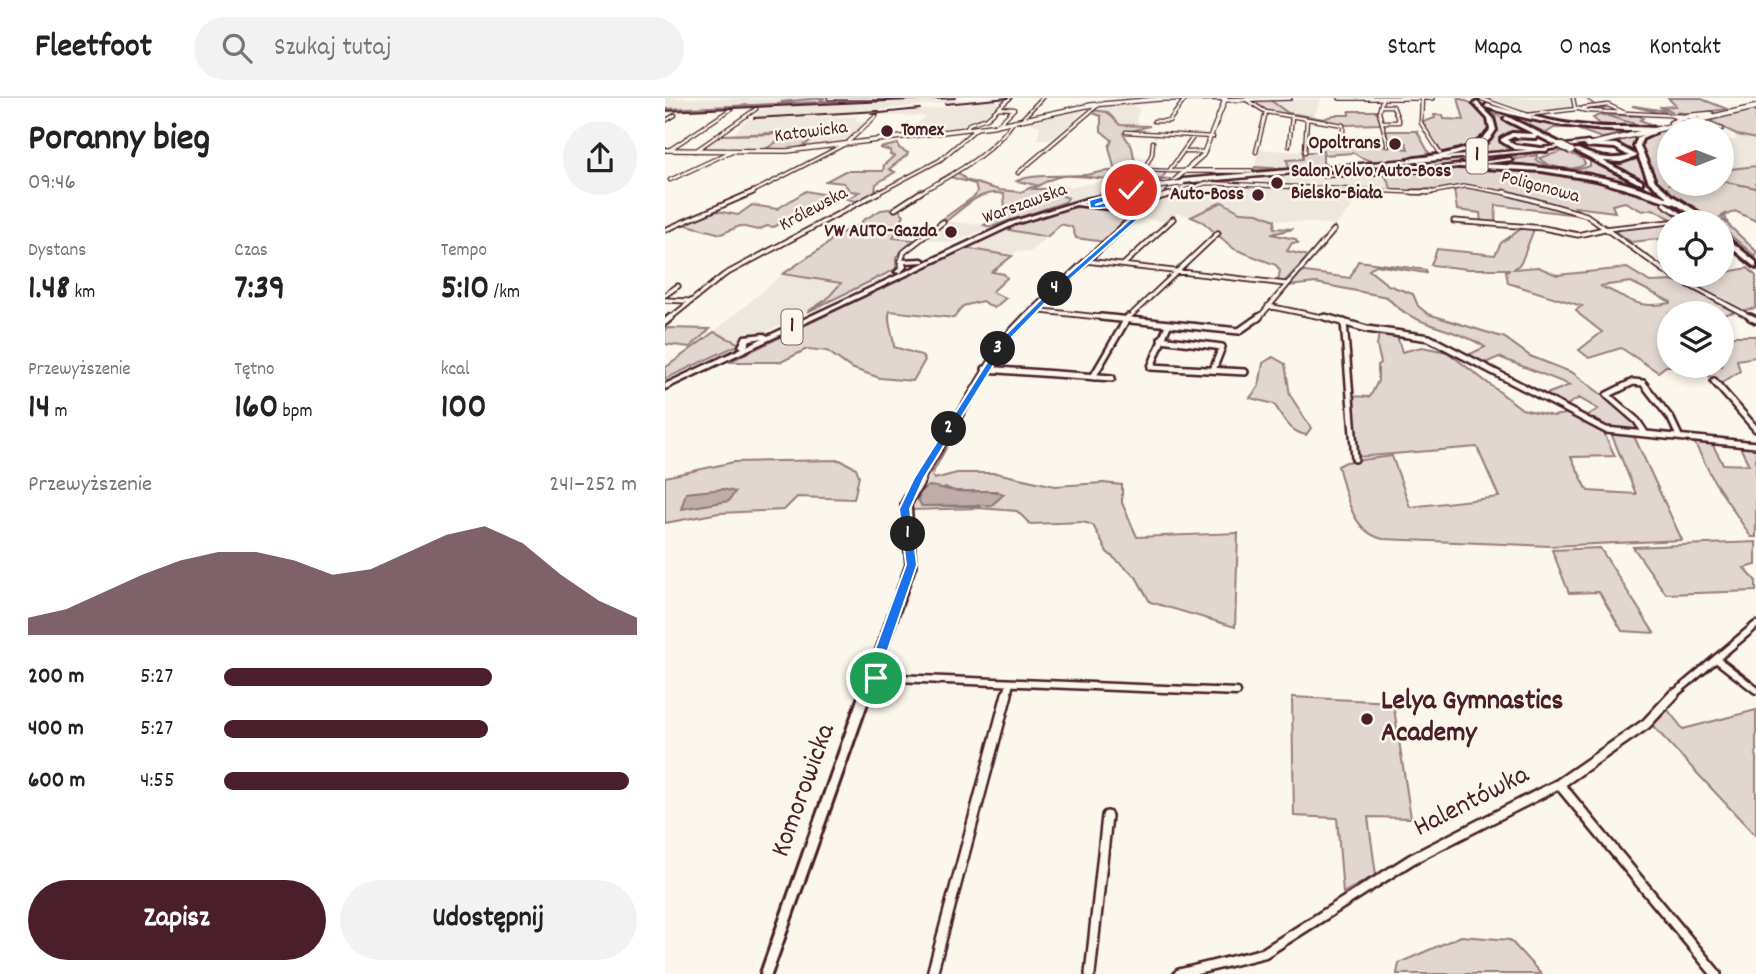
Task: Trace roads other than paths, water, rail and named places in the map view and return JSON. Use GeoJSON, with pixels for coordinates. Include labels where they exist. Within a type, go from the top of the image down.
{"type":"FeatureCollection","features":[{"type":"Feature","properties":{"kind":"highway"},"geometry":{"type":"LineString","coordinates":[[1468,98],[1690,210]]}},
{"type":"Feature","properties":{"kind":"highway"},"geometry":{"type":"LineString","coordinates":[[1468,98],[1551,139]]}},
{"type":"Feature","properties":{"kind":"highway"},"geometry":{"type":"LineString","coordinates":[[1408,162],[1463,150],[1486,140],[1492,133],[1494,124],[1491,116],[1478,101]]}},
{"type":"Feature","properties":{"kind":"highway"},"geometry":{"type":"LineString","coordinates":[[1487,106],[1524,117],[1583,128],[1655,129]]}},
{"type":"Feature","properties":{"kind":"highway"},"geometry":{"type":"LineString","coordinates":[[1551,139],[1549,133],[1552,130],[1574,129],[1594,135],[1596,138],[1587,144]]}},
{"type":"Feature","properties":{"kind":"highway"},"geometry":{"type":"LineString","coordinates":[[1655,129],[1643,136],[1637,146],[1652,182],[1688,210]]}},
{"type":"Feature","properties":{"kind":"highway"},"geometry":{"type":"LineString","coordinates":[[1549,150],[1514,147],[1503,139],[1521,135],[1551,139]]}},
{"type":"Feature","properties":{"kind":"highway"},"geometry":{"type":"LineString","coordinates":[[1578,152],[1615,160],[1634,156],[1616,146],[1587,144]]}},
{"type":"Feature","properties":{"kind":"highway"},"geometry":{"type":"LineString","coordinates":[[1549,150],[1540,155],[1538,160],[1561,169],[1586,167],[1587,162],[1578,152]]}},
{"type":"Feature","properties":{"kind":"highway"},"geometry":{"type":"LineString","coordinates":[[1461,166],[1510,165],[1545,169],[1619,182],[1677,202]]}},
{"type":"Feature","properties":{"kind":"highway"},"geometry":{"type":"LineString","coordinates":[[1734,244],[1756,263]]}},
{"type":"Feature","properties":{"kind":"main road","name":"Warszawska"},"geometry":{"type":"LineString","coordinates":[[1680,118],[1755,106]]}},
{"type":"Feature","properties":{"kind":"main road","name":"Warszawska"},"geometry":{"type":"LineString","coordinates":[[1709,119],[1755,106]]}},
{"type":"Feature","properties":{"kind":"main road","name":"Warszawska"},"geometry":{"type":"LineString","coordinates":[[1183,182],[1461,166],[1655,129]]}},
{"type":"Feature","properties":{"kind":"main road","name":"Warszawska"},"geometry":{"type":"LineString","coordinates":[[665,385],[1000,225],[1064,205],[1183,182],[1549,150]]}},
{"type":"Feature","properties":{"kind":"main road"},"geometry":{"type":"LineString","coordinates":[[1251,171],[1289,171]]}},
{"type":"Feature","properties":{"kind":"main road"},"geometry":{"type":"LineString","coordinates":[[1259,183],[1266,177]]}},
{"type":"Feature","properties":{"kind":"main road"},"geometry":{"type":"LineString","coordinates":[[1080,194],[1100,196]]}},
{"type":"Feature","properties":{"kind":"main road"},"geometry":{"type":"LineString","coordinates":[[1093,206],[1091,202],[1100,196]]}},
{"type":"Feature","properties":{"kind":"main road"},"geometry":{"type":"LineString","coordinates":[[1064,205],[1069,197]]}},
{"type":"Feature","properties":{"kind":"main road"},"geometry":{"type":"LineString","coordinates":[[1064,205],[1108,207],[1130,198],[1152,197]]}},
{"type":"Feature","properties":{"kind":"main road","name":"Warszawska"},"geometry":{"type":"LineString","coordinates":[[665,385],[955,249],[1013,223],[1064,205]]}},
{"type":"Feature","properties":{"kind":"main road"},"geometry":{"type":"LineString","coordinates":[[1007,229],[1013,223]]}},
{"type":"Feature","properties":{"kind":"main road"},"geometry":{"type":"LineString","coordinates":[[955,249],[975,244]]}},
{"type":"Feature","properties":{"kind":"main road"},"geometry":{"type":"LineString","coordinates":[[898,272],[903,267],[901,261],[924,260]]}},
{"type":"Feature","properties":{"kind":"street"},"geometry":{"type":"LineString","coordinates":[[829,98],[884,98]]}},
{"type":"Feature","properties":{"kind":"street"},"geometry":{"type":"LineString","coordinates":[[966,129],[968,125],[987,118],[1010,98]]}},
{"type":"Feature","properties":{"kind":"street"},"geometry":{"type":"LineString","coordinates":[[1021,120],[1042,98]]}},
{"type":"Feature","properties":{"kind":"street","name":"Katowicka"},"geometry":{"type":"LineString","coordinates":[[667,150],[786,151],[998,125],[1098,105],[1159,99],[1290,98]]}},
{"type":"Feature","properties":{"kind":"street"},"geometry":{"type":"LineString","coordinates":[[1340,98],[1432,98]]}},
{"type":"Feature","properties":{"kind":"street"},"geometry":{"type":"LineString","coordinates":[[1573,98],[1578,108]]}},
{"type":"Feature","properties":{"kind":"street"},"geometry":{"type":"LineString","coordinates":[[1154,121],[1169,121],[1186,99]]}},
{"type":"Feature","properties":{"kind":"street"},"geometry":{"type":"LineString","coordinates":[[1112,379],[985,369],[1006,338],[1032,310],[1163,186],[1185,171],[1205,152],[1228,99]]}},
{"type":"Feature","properties":{"kind":"street"},"geometry":{"type":"LineString","coordinates":[[1245,99],[1266,112],[1343,125],[1343,139]]}},
{"type":"Feature","properties":{"kind":"street"},"geometry":{"type":"LineString","coordinates":[[1422,99],[1421,123],[1440,153]]}},
{"type":"Feature","properties":{"kind":"street"},"geometry":{"type":"LineString","coordinates":[[1382,100],[1382,122],[1388,146]]}},
{"type":"Feature","properties":{"kind":"street"},"geometry":{"type":"LineString","coordinates":[[1478,101],[1527,115],[1578,108],[1629,115],[1660,113],[1702,119]]}},
{"type":"Feature","properties":{"kind":"street"},"geometry":{"type":"LineString","coordinates":[[1018,173],[1035,163],[1073,123],[1098,105]]}},
{"type":"Feature","properties":{"kind":"street"},"geometry":{"type":"LineString","coordinates":[[1590,109],[1608,105],[1629,115]]}},
{"type":"Feature","properties":{"kind":"street"},"geometry":{"type":"LineString","coordinates":[[1381,106],[1394,106],[1399,122],[1382,122]]}},
{"type":"Feature","properties":{"kind":"street"},"geometry":{"type":"LineString","coordinates":[[997,108],[1014,109],[998,125]]}},
{"type":"Feature","properties":{"kind":"street"},"geometry":{"type":"LineString","coordinates":[[667,150],[731,109]]}},
{"type":"Feature","properties":{"kind":"street"},"geometry":{"type":"LineString","coordinates":[[695,151],[756,109]]}},
{"type":"Feature","properties":{"kind":"street"},"geometry":{"type":"LineString","coordinates":[[1256,152],[1266,112]]}},
{"type":"Feature","properties":{"kind":"street"},"geometry":{"type":"LineString","coordinates":[[1660,113],[1684,119]]}},
{"type":"Feature","properties":{"kind":"street"},"geometry":{"type":"LineString","coordinates":[[665,121],[674,115]]}},
{"type":"Feature","properties":{"kind":"street"},"geometry":{"type":"LineString","coordinates":[[1670,115],[1673,119]]}},
{"type":"Feature","properties":{"kind":"street"},"geometry":{"type":"LineString","coordinates":[[665,230],[739,199],[846,143],[876,116]]}},
{"type":"Feature","properties":{"kind":"street"},"geometry":{"type":"LineString","coordinates":[[1289,146],[1292,116]]}},
{"type":"Feature","properties":{"kind":"street"},"geometry":{"type":"LineString","coordinates":[[1305,152],[1307,118]]}},
{"type":"Feature","properties":{"kind":"street"},"geometry":{"type":"LineString","coordinates":[[894,209],[926,187],[985,154],[1014,121]]}},
{"type":"Feature","properties":{"kind":"street","name":"Królewska"},"geometry":{"type":"LineString","coordinates":[[665,322],[688,301],[732,270],[940,160],[977,128]]}},
{"type":"Feature","properties":{"kind":"street"},"geometry":{"type":"LineString","coordinates":[[1126,132],[1164,136],[1167,133],[1185,133],[1185,136],[1213,136]]}},
{"type":"Feature","properties":{"kind":"street"},"geometry":{"type":"LineString","coordinates":[[1169,171],[1186,152],[1194,136]]}},
{"type":"Feature","properties":{"kind":"street"},"geometry":{"type":"LineString","coordinates":[[1153,142],[1144,170],[1251,171]]}},
{"type":"Feature","properties":{"kind":"street"},"geometry":{"type":"LineString","coordinates":[[670,180],[730,152]]}},
{"type":"Feature","properties":{"kind":"street"},"geometry":{"type":"LineString","coordinates":[[1186,152],[1205,152]]}},
{"type":"Feature","properties":{"kind":"street","name":"Poligonowa"},"geometry":{"type":"LineString","coordinates":[[1152,197],[1170,197],[1200,184],[1259,183],[1427,193],[1466,186],[1488,188],[1580,213],[1609,229],[1657,264]]}},
{"type":"Feature","properties":{"kind":"street"},"geometry":{"type":"LineString","coordinates":[[1454,221],[1543,228],[1578,235],[1689,220],[1664,204]]}},
{"type":"Feature","properties":{"kind":"street"},"geometry":{"type":"LineString","coordinates":[[1123,265],[1173,219]]}},
{"type":"Feature","properties":{"kind":"street"},"geometry":{"type":"LineString","coordinates":[[901,261],[907,249],[943,222]]}},
{"type":"Feature","properties":{"kind":"street"},"geometry":{"type":"LineString","coordinates":[[1032,310],[1238,331],[1253,324],[1334,230]]}},
{"type":"Feature","properties":{"kind":"street"},"geometry":{"type":"LineString","coordinates":[[1093,377],[1125,320],[1218,233]]}},
{"type":"Feature","properties":{"kind":"street"},"geometry":{"type":"LineString","coordinates":[[1086,261],[1286,284]]}},
{"type":"Feature","properties":{"kind":"street"},"geometry":{"type":"LineString","coordinates":[[665,298],[678,286]]}},
{"type":"Feature","properties":{"kind":"street","name":"Poligonowa"},"geometry":{"type":"LineString","coordinates":[[1694,287],[1756,320]]}},
{"type":"Feature","properties":{"kind":"street"},"geometry":{"type":"LineString","coordinates":[[665,298],[688,301]]}},
{"type":"Feature","properties":{"kind":"street"},"geometry":{"type":"LineString","coordinates":[[1268,306],[1304,311],[1372,330],[1410,333],[1439,342],[1606,430],[1756,444]]}},
{"type":"Feature","properties":{"kind":"street"},"geometry":{"type":"LineString","coordinates":[[1344,322],[1355,459]]}},
{"type":"Feature","properties":{"kind":"street"},"geometry":{"type":"LineString","coordinates":[[1168,325],[1151,367],[1245,372]]}},
{"type":"Feature","properties":{"kind":"street"},"geometry":{"type":"LineString","coordinates":[[1161,340],[1223,347],[1213,370]]}},
{"type":"Feature","properties":{"kind":"street","name":"Komorowicka"},"geometry":{"type":"LineString","coordinates":[[766,974],[912,565],[912,550],[904,520],[906,503],[985,369]]}},
{"type":"Feature","properties":{"kind":"street"},"geometry":{"type":"LineString","coordinates":[[1714,381],[1756,429]]}},
{"type":"Feature","properties":{"kind":"street"},"geometry":{"type":"LineString","coordinates":[[1645,433],[1637,421],[1607,395],[1633,382],[1643,383],[1671,419],[1679,436]]}},
{"type":"Feature","properties":{"kind":"street","name":"Halentówka"},"geometry":{"type":"LineString","coordinates":[[1179,974],[1221,970],[1264,953],[1412,859],[1559,785],[1646,724],[1685,682],[1756,625]]}},
{"type":"Feature","properties":{"kind":"street"},"geometry":{"type":"LineString","coordinates":[[1716,659],[1756,690]]}},
{"type":"Feature","properties":{"kind":"street"},"geometry":{"type":"LineString","coordinates":[[871,677],[1237,692]]}},
{"type":"Feature","properties":{"kind":"street"},"geometry":{"type":"LineString","coordinates":[[932,974],[1010,683]]}},
{"type":"Feature","properties":{"kind":"street"},"geometry":{"type":"LineString","coordinates":[[1559,785],[1716,974]]}},
{"type":"Feature","properties":{"kind":"street"},"geometry":{"type":"LineString","coordinates":[[1090,974],[1107,816]]}},
{"type":"Feature","properties":{"kind":"waterway"},"geometry":{"type":"LineString","coordinates":[[665,109],[915,98]]}},
{"type":"Feature","properties":{"kind":"waterway"},"geometry":{"type":"LineString","coordinates":[[1585,98],[1595,105]]}},
{"type":"Feature","properties":{"kind":"waterway"},"geometry":{"type":"LineString","coordinates":[[1600,108],[1606,111]]}},
{"type":"Feature","properties":{"kind":"waterway"},"geometry":{"type":"LineString","coordinates":[[1608,116],[1642,126]]}},
{"type":"Feature","properties":{"kind":"waterway"},"geometry":{"type":"LineString","coordinates":[[1134,176],[1149,182],[1170,179]]}},
{"type":"Feature","properties":{"kind":"waterway"},"geometry":{"type":"LineString","coordinates":[[1734,183],[1756,188]]}},
{"type":"Feature","properties":{"kind":"railway"},"geometry":{"type":"LineString","coordinates":[[665,111],[955,98]]}},
{"type":"Feature","properties":{"kind":"railway"},"geometry":{"type":"LineString","coordinates":[[945,104],[1008,98]]}},
{"type":"Feature","properties":{"kind":"railway"},"geometry":{"type":"LineString","coordinates":[[871,114],[920,109]]}},
{"type":"Feature","properties":{"kind":"railway"},"geometry":{"type":"LineString","coordinates":[[754,118],[879,111]]}},
{"type":"Feature","properties":{"kind":"place","name":"Tomex"},"geometry":{"type":"Point","coordinates":[887,131]}},
{"type":"Feature","properties":{"kind":"place","name":"Opoltrans"},"geometry":{"type":"Point","coordinates":[1395,144]}},
{"type":"Feature","properties":{"kind":"place","name":"Salon Volvo Auto-Boss Bielsko-Biała"},"geometry":{"type":"Point","coordinates":[1277,183]}},
{"type":"Feature","properties":{"kind":"place","name":"Auto-Boss"},"geometry":{"type":"Point","coordinates":[1258,195]}},
{"type":"Feature","properties":{"kind":"place","name":"VW AUTO-Gazda"},"geometry":{"type":"Point","coordinates":[951,232]}},
{"type":"Feature","properties":{"kind":"place","name":"Lelya Gymnastics Academy"},"geometry":{"type":"Point","coordinates":[1367,719]}}]}
